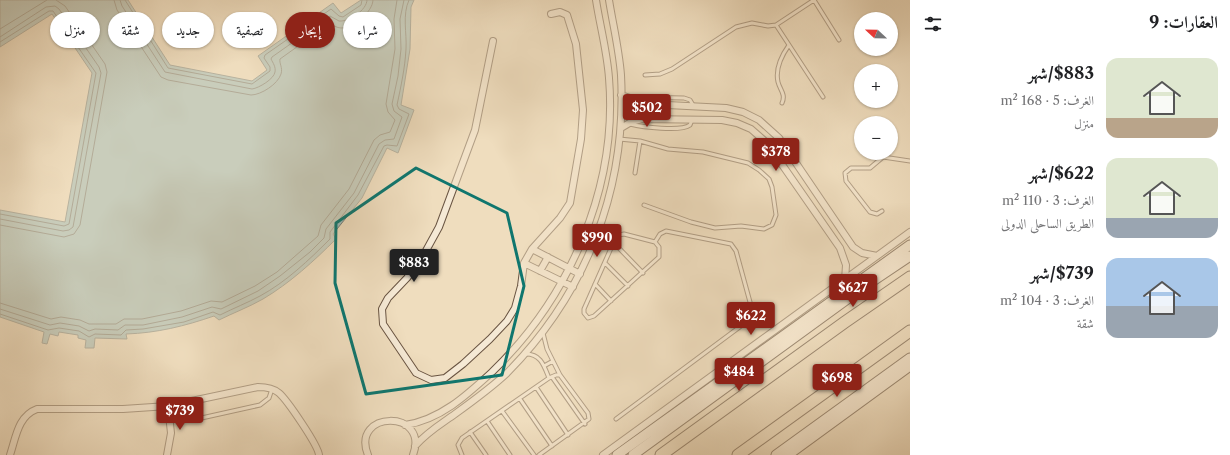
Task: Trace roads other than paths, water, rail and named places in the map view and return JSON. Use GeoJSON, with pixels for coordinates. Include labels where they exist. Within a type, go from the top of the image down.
{"type":"FeatureCollection","features":[{"type":"Feature","properties":{"kind":"highway"},"geometry":{"type":"LineString","coordinates":[[662,455],[845,322],[910,277]]}},
{"type":"Feature","properties":{"kind":"highway"},"geometry":{"type":"LineString","coordinates":[[738,455],[910,331]]}},
{"type":"Feature","properties":{"kind":"main road"},"geometry":{"type":"LineString","coordinates":[[633,455],[859,286],[910,245]]}},
{"type":"Feature","properties":{"kind":"main road"},"geometry":{"type":"LineString","coordinates":[[859,286],[910,256]]}},
{"type":"Feature","properties":{"kind":"main road"},"geometry":{"type":"LineString","coordinates":[[617,455],[732,367],[829,308]]}},
{"type":"Feature","properties":{"kind":"main road"},"geometry":{"type":"LineString","coordinates":[[776,455],[910,358]]}},
{"type":"Feature","properties":{"kind":"main road"},"geometry":{"type":"LineString","coordinates":[[788,455],[910,366]]}},
{"type":"Feature","properties":{"kind":"street"},"geometry":{"type":"LineString","coordinates":[[405,425],[416,424],[435,416],[486,377],[528,335],[569,268],[587,227],[602,178],[608,134],[610,94],[607,61],[596,0]]}},
{"type":"Feature","properties":{"kind":"street"},"geometry":{"type":"LineString","coordinates":[[415,446],[430,431],[494,385],[526,354],[543,332],[580,274],[600,226],[613,180],[620,134],[621,95],[619,60],[609,0]]}},
{"type":"Feature","properties":{"kind":"street"},"geometry":{"type":"LineString","coordinates":[[493,41],[475,130],[439,227],[422,258],[407,278],[388,298],[382,309],[383,324],[416,373],[431,380],[445,378],[463,364],[507,321],[515,308],[521,286],[524,263],[532,249],[560,218],[570,202],[582,131],[582,96],[574,33],[567,15],[560,12],[551,14]]}},
{"type":"Feature","properties":{"kind":"street"},"geometry":{"type":"LineString","coordinates":[[607,61],[619,60]]}},
{"type":"Feature","properties":{"kind":"street"},"geometry":{"type":"LineString","coordinates":[[621,95],[648,104],[734,110],[759,120],[779,138],[853,247],[862,253],[877,256]]}},
{"type":"Feature","properties":{"kind":"street"},"geometry":{"type":"LineString","coordinates":[[692,119],[693,106]]}},
{"type":"Feature","properties":{"kind":"street"},"geometry":{"type":"LineString","coordinates":[[620,134],[628,124],[642,120],[692,119],[729,121],[751,129],[767,143],[843,253],[846,264],[845,280]]}},
{"type":"Feature","properties":{"kind":"street"},"geometry":{"type":"LineString","coordinates":[[608,134],[620,134]]}},
{"type":"Feature","properties":{"kind":"street"},"geometry":{"type":"LineString","coordinates":[[793,180],[803,173]]}},
{"type":"Feature","properties":{"kind":"street"},"geometry":{"type":"LineString","coordinates":[[602,178],[613,180]]}},
{"type":"Feature","properties":{"kind":"street"},"geometry":{"type":"LineString","coordinates":[[603,455],[732,367],[910,232]]}},
{"type":"Feature","properties":{"kind":"street"},"geometry":{"type":"LineString","coordinates":[[532,249],[580,274]]}},
{"type":"Feature","properties":{"kind":"street"},"geometry":{"type":"LineString","coordinates":[[540,271],[548,257]]}},
{"type":"Feature","properties":{"kind":"street"},"geometry":{"type":"LineString","coordinates":[[524,263],[573,287]]}},
{"type":"Feature","properties":{"kind":"street"},"geometry":{"type":"LineString","coordinates":[[10,455],[21,421],[31,411],[37,409],[123,409],[168,406],[251,388],[266,387],[272,389],[284,398],[316,446],[319,455]]}},
{"type":"Feature","properties":{"kind":"street"},"geometry":{"type":"LineString","coordinates":[[167,455],[171,433],[168,406]]}},
{"type":"Feature","properties":{"kind":"street"},"geometry":{"type":"LineString","coordinates":[[363,455],[368,435],[376,425],[388,420],[400,422],[413,434],[415,446],[413,455]]}},
{"type":"Feature","properties":{"kind":"street"},"geometry":{"type":"LineString","coordinates":[[366,447],[368,455]]}},
{"type":"Feature","properties":{"kind":"lane"},"geometry":{"type":"LineString","coordinates":[[645,75],[660,74],[672,68],[736,27],[752,23],[768,26],[776,25],[814,0],[839,40]]}},
{"type":"Feature","properties":{"kind":"lane"},"geometry":{"type":"LineString","coordinates":[[776,25],[823,97]]}},
{"type":"Feature","properties":{"kind":"lane"},"geometry":{"type":"LineString","coordinates":[[782,103],[784,95],[778,82],[779,67],[782,56],[789,45]]}},
{"type":"Feature","properties":{"kind":"lane"},"geometry":{"type":"LineString","coordinates":[[620,134],[663,148],[711,153],[743,161],[753,166],[767,177],[771,183],[776,215],[772,225],[764,229],[741,226],[715,228],[691,222],[644,205]]}},
{"type":"Feature","properties":{"kind":"lane"},"geometry":{"type":"LineString","coordinates":[[634,173],[640,141]]}},
{"type":"Feature","properties":{"kind":"lane"},"geometry":{"type":"LineString","coordinates":[[882,211],[877,214],[870,212],[846,181],[845,173],[851,168],[870,168],[883,157],[910,160]]}},
{"type":"Feature","properties":{"kind":"lane"},"geometry":{"type":"LineString","coordinates":[[600,226],[619,235],[624,234],[655,242],[660,247],[660,254],[657,260],[643,273],[592,317],[585,315],[584,309],[619,235]]}},
{"type":"Feature","properties":{"kind":"lane"},"geometry":{"type":"LineString","coordinates":[[616,419],[749,320],[753,313],[736,251],[731,244],[666,231],[660,234],[655,242]]}},
{"type":"Feature","properties":{"kind":"lane"},"geometry":{"type":"LineString","coordinates":[[614,243],[643,273]]}},
{"type":"Feature","properties":{"kind":"lane"},"geometry":{"type":"LineString","coordinates":[[605,263],[628,286]]}},
{"type":"Feature","properties":{"kind":"lane"},"geometry":{"type":"LineString","coordinates":[[595,284],[611,301]]}},
{"type":"Feature","properties":{"kind":"lane"},"geometry":{"type":"LineString","coordinates":[[539,455],[589,420],[588,413],[560,376],[547,349],[543,332]]}},
{"type":"Feature","properties":{"kind":"lane"},"geometry":{"type":"LineString","coordinates":[[526,354],[537,356],[585,424]]}},
{"type":"Feature","properties":{"kind":"lane"},"geometry":{"type":"LineString","coordinates":[[544,366],[553,361]]}},
{"type":"Feature","properties":{"kind":"lane"},"geometry":{"type":"LineString","coordinates":[[462,455],[458,448],[458,443],[470,432],[551,377],[560,376]]}},
{"type":"Feature","properties":{"kind":"lane"},"geometry":{"type":"LineString","coordinates":[[536,388],[568,435]]}},
{"type":"Feature","properties":{"kind":"lane"},"geometry":{"type":"LineString","coordinates":[[184,403],[188,416],[196,419],[260,405],[269,398],[272,389]]}},
{"type":"Feature","properties":{"kind":"lane"},"geometry":{"type":"LineString","coordinates":[[520,399],[552,446]]}},
{"type":"Feature","properties":{"kind":"lane"},"geometry":{"type":"LineString","coordinates":[[502,411],[534,455]]}},
{"type":"Feature","properties":{"kind":"lane"},"geometry":{"type":"LineString","coordinates":[[487,421],[510,455]]}},
{"type":"Feature","properties":{"kind":"lane"},"geometry":{"type":"LineString","coordinates":[[470,432],[486,455]]}},
{"type":"Feature","properties":{"kind":"water"},"geometry":{"type":"Polygon","coordinates":[[[0,0],[128,0],[136,12],[108,12],[108,48],[154,48],[154,40],[170,65],[252,81],[267,70],[258,56],[269,48],[277,48],[277,43],[285,37],[285,48],[335,48],[335,12],[320,12],[333,3],[341,13],[361,0],[414,0],[411,7],[410,49],[401,105],[414,110],[398,153],[387,148],[362,198],[333,234],[336,239],[283,286],[263,299],[219,320],[214,316],[171,328],[126,334],[127,339],[95,338],[94,348],[85,348],[86,340],[78,338],[78,335],[59,332],[58,336],[50,334],[47,344],[42,343],[44,332],[0,317],[0,210],[65,222],[92,73],[75,48],[100,48],[100,12],[50,12],[50,15],[0,47],[0,0]]]}}]}
